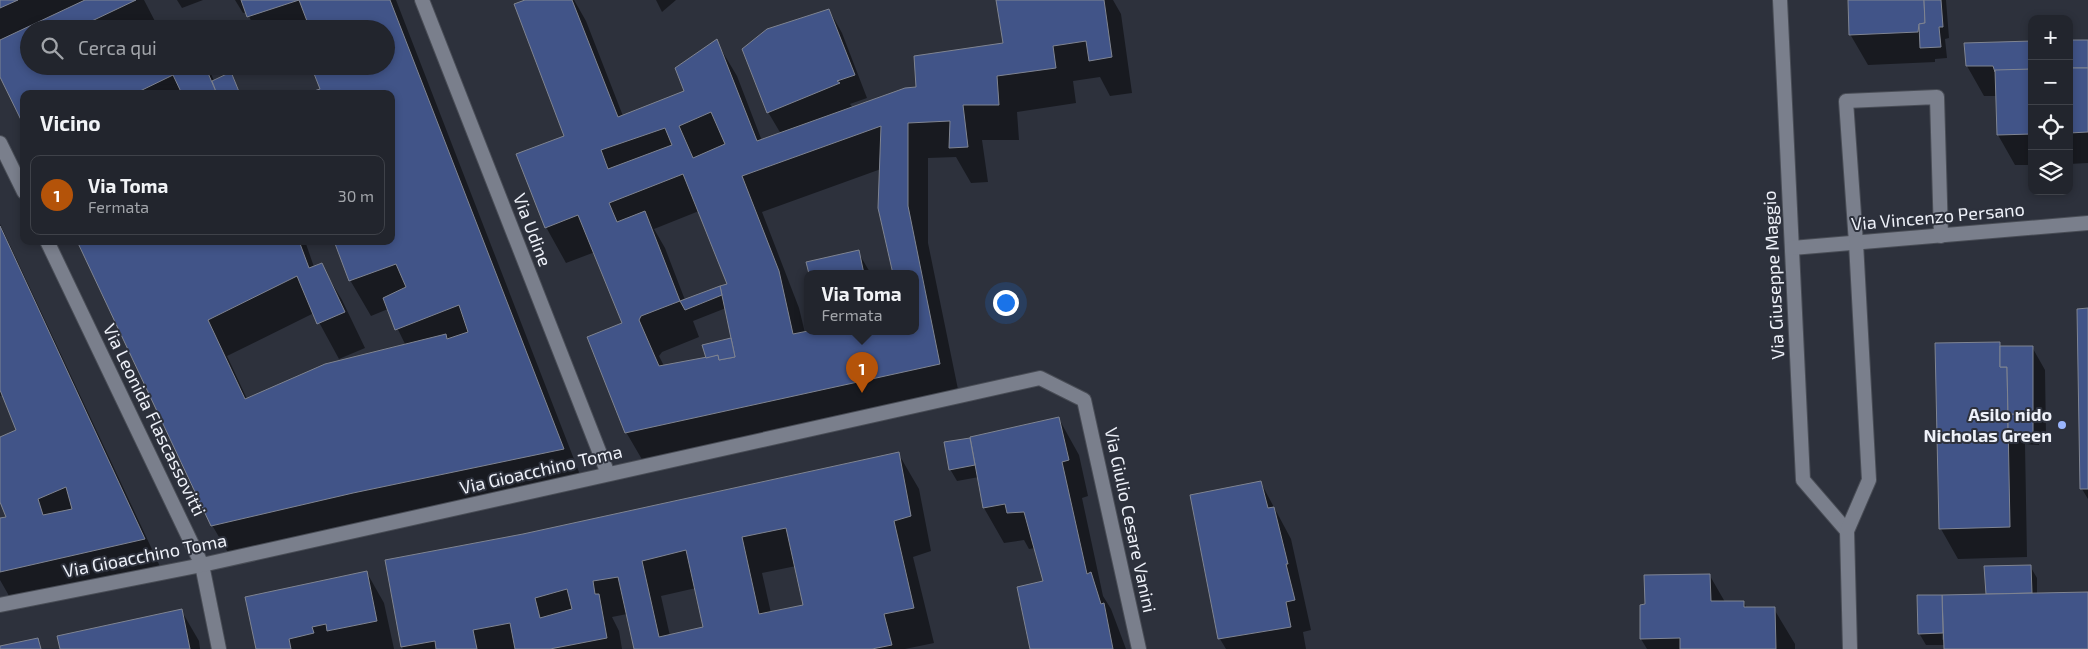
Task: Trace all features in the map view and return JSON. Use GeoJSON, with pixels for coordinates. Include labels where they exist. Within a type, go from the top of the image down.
{"type":"FeatureCollection","features":[{"type":"Feature","properties":{"kind":"street","name":"Via Udine"},"geometry":{"type":"LineString","coordinates":[[422,0],[608,474]]}},
{"type":"Feature","properties":{"kind":"street","name":"Via Giuseppe Maggio"},"geometry":{"type":"LineString","coordinates":[[1780,0],[1803,480],[1847,531]]}},
{"type":"Feature","properties":{"kind":"street"},"geometry":{"type":"LineString","coordinates":[[1850,649],[1847,531],[1868,480],[1856,243],[1846,100],[1937,96],[1941,236]]}},
{"type":"Feature","properties":{"kind":"street"},"geometry":{"type":"LineString","coordinates":[[0,143],[20,184]]}},
{"type":"Feature","properties":{"kind":"street","name":"Via Vincenzo Persano"},"geometry":{"type":"LineString","coordinates":[[1792,248],[2088,224]]}},
{"type":"Feature","properties":{"kind":"street","name":"Via Leonida Flascassovitti"},"geometry":{"type":"LineString","coordinates":[[49,245],[202,565],[219,649]]}},
{"type":"Feature","properties":{"kind":"street","name":"Via Gioacchino Toma"},"geometry":{"type":"LineString","coordinates":[[0,605],[202,565],[1040,378],[1084,400]]}},
{"type":"Feature","properties":{"kind":"street","name":"Via Giulio Cesare Vanini"},"geometry":{"type":"LineString","coordinates":[[1084,400],[1139,649]]}},
{"type":"Feature","properties":{"kind":"building"},"geometry":{"type":"Polygon","coordinates":[[[0,0],[18,0],[0,8],[0,0]]]}},
{"type":"Feature","properties":{"kind":"building"},"geometry":{"type":"Polygon","coordinates":[[[85,0],[136,0],[94,20],[42,20],[85,0]]]}},
{"type":"Feature","properties":{"kind":"building"},"geometry":{"type":"Polygon","coordinates":[[[241,0],[299,0],[247,17],[241,0]]]}},
{"type":"Feature","properties":{"kind":"building"},"geometry":{"type":"Polygon","coordinates":[[[299,0],[390,0],[564,449],[353,493],[211,526],[79,245],[300,245],[309,268],[322,263],[345,312],[317,324],[297,276],[208,320],[245,399],[325,364],[446,334],[447,339],[468,332],[459,305],[395,330],[383,298],[406,287],[396,264],[349,281],[336,245],[395,245],[395,90],[317,90],[320,89],[315,75],[395,75],[395,20],[307,20],[299,0]]]}},
{"type":"Feature","properties":{"kind":"building"},"geometry":{"type":"Polygon","coordinates":[[[525,0],[572,0],[618,117],[684,91],[675,68],[717,39],[757,141],[905,88],[916,87],[914,56],[1003,43],[996,0],[1104,0],[1112,57],[1089,61],[1086,41],[1053,46],[1056,68],[997,76],[999,105],[963,105],[968,147],[949,148],[950,121],[908,123],[908,206],[940,364],[625,433],[587,337],[622,323],[578,215],[545,228],[516,154],[564,136],[514,4],[525,0]],[[711,112],[679,126],[693,158],[725,144],[711,112]],[[881,126],[742,176],[779,271],[793,334],[804,332],[804,335],[919,335],[919,270],[892,270],[878,208],[881,126]],[[665,128],[601,150],[608,169],[672,145],[665,128]],[[683,174],[609,203],[617,222],[645,211],[680,301],[641,316],[639,320],[659,366],[718,355],[719,360],[735,357],[720,286],[727,284],[683,174]]]}},
{"type":"Feature","properties":{"kind":"building"},"geometry":{"type":"Polygon","coordinates":[[[1848,0],[1924,0],[1925,23],[1919,24],[1918,32],[1849,35],[1848,0]]]}},
{"type":"Feature","properties":{"kind":"building"},"geometry":{"type":"Polygon","coordinates":[[[1924,0],[1941,0],[1943,27],[1939,27],[1941,47],[1920,48],[1919,24],[1925,23],[1924,0]]]}},
{"type":"Feature","properties":{"kind":"building"},"geometry":{"type":"Polygon","coordinates":[[[829,9],[855,75],[837,81],[840,83],[767,113],[742,49],[767,29],[829,9]]]}},
{"type":"Feature","properties":{"kind":"building"},"geometry":{"type":"Polygon","coordinates":[[[20,31],[20,75],[173,75],[142,90],[20,90],[20,118],[0,77],[0,40],[20,31]]]}},
{"type":"Feature","properties":{"kind":"building"},"geometry":{"type":"Polygon","coordinates":[[[2073,40],[2088,40],[2088,68],[2073,68],[2073,40]]]}},
{"type":"Feature","properties":{"kind":"building"},"geometry":{"type":"Polygon","coordinates":[[[2028,41],[2028,69],[1995,72],[1993,66],[1966,66],[1964,43],[2028,41]]]}},
{"type":"Feature","properties":{"kind":"building"},"geometry":{"type":"Polygon","coordinates":[[[2073,68],[2088,68],[2088,132],[2073,133],[2073,68]]]}},
{"type":"Feature","properties":{"kind":"building"},"geometry":{"type":"Polygon","coordinates":[[[2028,69],[2028,134],[1997,135],[1995,70],[2028,69]]]}},
{"type":"Feature","properties":{"kind":"building"},"geometry":{"type":"Polygon","coordinates":[[[173,75],[209,75],[215,90],[180,90],[173,75]]]}},
{"type":"Feature","properties":{"kind":"building"},"geometry":{"type":"Polygon","coordinates":[[[225,75],[232,75],[238,90],[215,90],[212,81],[225,75]]]}},
{"type":"Feature","properties":{"kind":"building"},"geometry":{"type":"Polygon","coordinates":[[[0,226],[145,539],[0,572],[0,518],[6,517],[0,502],[0,437],[16,430],[0,390],[0,226]],[[66,487],[38,499],[43,515],[72,509],[66,487]]]}},
{"type":"Feature","properties":{"kind":"building"},"geometry":{"type":"Polygon","coordinates":[[[859,250],[863,270],[808,270],[806,262],[859,250]]]}},
{"type":"Feature","properties":{"kind":"building"},"geometry":{"type":"Polygon","coordinates":[[[720,286],[722,295],[685,310],[680,301],[720,286]]]}},
{"type":"Feature","properties":{"kind":"building"},"geometry":{"type":"Polygon","coordinates":[[[2088,308],[2088,489],[2080,489],[2077,309],[2088,308]]]}},
{"type":"Feature","properties":{"kind":"building"},"geometry":{"type":"Polygon","coordinates":[[[731,338],[735,357],[719,360],[718,355],[706,358],[702,345],[731,338]]]}},
{"type":"Feature","properties":{"kind":"building"},"geometry":{"type":"Polygon","coordinates":[[[2000,342],[2000,367],[2007,367],[2010,527],[1939,529],[1935,343],[2000,342]]]}},
{"type":"Feature","properties":{"kind":"building"},"geometry":{"type":"Polygon","coordinates":[[[2000,346],[2033,346],[2033,415],[2008,414],[2007,367],[2000,367],[2000,346]]]}},
{"type":"Feature","properties":{"kind":"building"},"geometry":{"type":"Polygon","coordinates":[[[2008,414],[2033,415],[2033,433],[2008,432],[2008,414]]]}},
{"type":"Feature","properties":{"kind":"building"},"geometry":{"type":"Polygon","coordinates":[[[1059,417],[1069,460],[1062,462],[1087,574],[1091,572],[1101,604],[1104,603],[1113,649],[1030,649],[1017,587],[1043,581],[1024,512],[1007,513],[1005,504],[983,508],[970,437],[1059,417]]]}},
{"type":"Feature","properties":{"kind":"building"},"geometry":{"type":"Polygon","coordinates":[[[970,438],[975,465],[949,470],[944,442],[970,438]]]}},
{"type":"Feature","properties":{"kind":"building"},"geometry":{"type":"Polygon","coordinates":[[[899,452],[911,516],[894,521],[914,608],[884,614],[892,645],[872,649],[634,649],[618,577],[593,581],[595,594],[599,594],[607,638],[550,649],[515,649],[510,623],[473,630],[477,649],[436,649],[435,641],[401,647],[385,560],[523,534],[899,452]],[[786,528],[742,537],[759,614],[803,605],[786,528]],[[686,550],[642,561],[659,637],[703,627],[686,550]],[[567,589],[535,598],[540,618],[572,609],[567,589]]]}},
{"type":"Feature","properties":{"kind":"building"},"geometry":{"type":"Polygon","coordinates":[[[1261,481],[1268,508],[1274,507],[1288,564],[1286,564],[1295,600],[1286,602],[1291,627],[1218,639],[1190,495],[1261,481]]]}},
{"type":"Feature","properties":{"kind":"building"},"geometry":{"type":"Polygon","coordinates":[[[2031,565],[2032,593],[1986,594],[1984,566],[2031,565]]]}},
{"type":"Feature","properties":{"kind":"building"},"geometry":{"type":"Polygon","coordinates":[[[367,571],[377,621],[327,631],[326,624],[312,627],[314,633],[289,639],[291,649],[256,649],[245,597],[367,571]]]}},
{"type":"Feature","properties":{"kind":"building"},"geometry":{"type":"Polygon","coordinates":[[[1710,574],[1711,601],[1744,601],[1744,607],[1775,607],[1776,649],[1680,649],[1680,638],[1640,639],[1640,605],[1645,604],[1644,575],[1710,574]]]}},
{"type":"Feature","properties":{"kind":"building"},"geometry":{"type":"Polygon","coordinates":[[[2088,592],[2088,649],[1944,649],[1942,595],[2088,592]]]}},
{"type":"Feature","properties":{"kind":"building"},"geometry":{"type":"Polygon","coordinates":[[[1917,595],[1942,595],[1943,633],[1918,634],[1917,595]]]}},
{"type":"Feature","properties":{"kind":"building"},"geometry":{"type":"Polygon","coordinates":[[[182,609],[190,649],[60,649],[57,636],[182,609]]]}},
{"type":"Feature","properties":{"kind":"building"},"geometry":{"type":"Polygon","coordinates":[[[38,638],[41,649],[0,649],[0,646],[38,638]]]}},
{"type":"Feature","properties":{"kind":"place","name":"Via Toma"},"geometry":{"type":"Point","coordinates":[862,393]}},
{"type":"Feature","properties":{"kind":"place","name":"Asilo nido Nicholas Green"},"geometry":{"type":"Point","coordinates":[2062,425]}}]}
